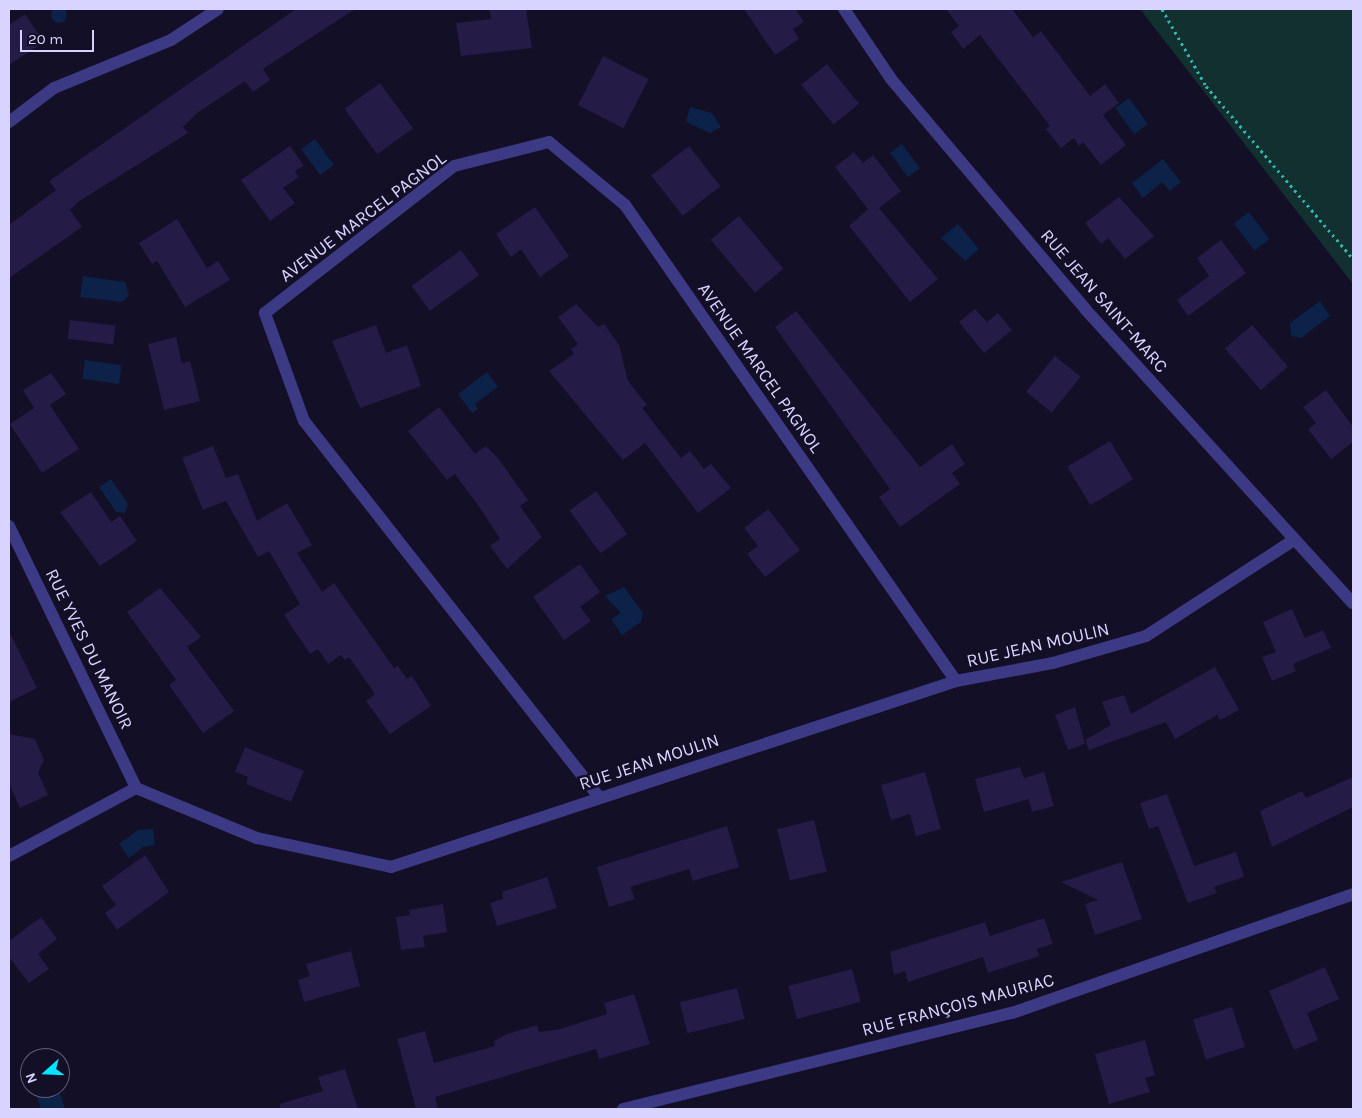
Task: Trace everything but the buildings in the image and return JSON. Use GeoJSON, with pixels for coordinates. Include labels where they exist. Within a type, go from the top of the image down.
{"type":"FeatureCollection","features":[{"type":"Feature","properties":{"kind":"street"},"geometry":{"type":"LineString","coordinates":[[9,122],[54,88],[171,40],[218,9]]}},
{"type":"Feature","properties":{"kind":"street","name":"RUE JEAN SAINT-MARC"},"geometry":{"type":"LineString","coordinates":[[844,9],[891,79],[1080,303],[1353,603]]}},
{"type":"Feature","properties":{"kind":"street","name":"AVENUE MARCEL PAGNOL"},"geometry":{"type":"LineString","coordinates":[[599,797],[304,421],[265,312],[454,166],[549,142],[625,205],[956,681]]}},
{"type":"Feature","properties":{"kind":"street","name":"RUE YVES DU MANOIR"},"geometry":{"type":"LineString","coordinates":[[9,526],[69,642],[136,788]]}},
{"type":"Feature","properties":{"kind":"street","name":"RUE JEAN MOULIN"},"geometry":{"type":"LineString","coordinates":[[136,788],[257,838],[391,866],[956,681],[1053,663],[1146,636],[1294,540]]}},
{"type":"Feature","properties":{"kind":"street"},"geometry":{"type":"LineString","coordinates":[[9,856],[136,788]]}},
{"type":"Feature","properties":{"kind":"street","name":"RUE FRANÇOIS MAURIAC"},"geometry":{"type":"LineString","coordinates":[[623,1109],[1012,1013],[1353,894]]}},
{"type":"Feature","properties":{"kind":"path"},"geometry":{"type":"LineString","coordinates":[[1162,9],[1206,86],[1353,258]]}},
{"type":"Feature","properties":{"kind":"green space"},"geometry":{"type":"Polygon","coordinates":[[[1140,9],[1353,9],[1353,284],[1140,9]]]}},
{"type":"Feature","properties":{"kind":"water"},"geometry":{"type":"Polygon","coordinates":[[[59,7],[65,9],[67,15],[65,21],[59,23],[53,21],[51,15],[53,9],[59,7]]]}},
{"type":"Feature","properties":{"kind":"water"},"geometry":{"type":"Polygon","coordinates":[[[1129,98],[1148,124],[1134,134],[1115,108],[1129,98]]]}},
{"type":"Feature","properties":{"kind":"water"},"geometry":{"type":"Polygon","coordinates":[[[690,107],[712,113],[721,127],[710,133],[686,122],[690,107]]]}},
{"type":"Feature","properties":{"kind":"water"},"geometry":{"type":"Polygon","coordinates":[[[315,139],[334,165],[320,175],[301,149],[315,139]]]}},
{"type":"Feature","properties":{"kind":"water"},"geometry":{"type":"Polygon","coordinates":[[[902,144],[920,168],[908,177],[890,153],[902,144]]]}},
{"type":"Feature","properties":{"kind":"water"},"geometry":{"type":"Polygon","coordinates":[[[1163,159],[1181,182],[1170,191],[1162,182],[1143,198],[1132,183],[1163,159]]]}},
{"type":"Feature","properties":{"kind":"water"},"geometry":{"type":"Polygon","coordinates":[[[1249,212],[1269,239],[1254,251],[1234,223],[1249,212]]]}},
{"type":"Feature","properties":{"kind":"water"},"geometry":{"type":"Polygon","coordinates":[[[958,224],[979,249],[965,261],[941,238],[958,224]]]}},
{"type":"Feature","properties":{"kind":"water"},"geometry":{"type":"Polygon","coordinates":[[[83,276],[125,282],[129,295],[122,302],[80,297],[83,276]]]}},
{"type":"Feature","properties":{"kind":"water"},"geometry":{"type":"Polygon","coordinates":[[[1320,301],[1330,316],[1301,338],[1291,336],[1290,323],[1320,301]]]}},
{"type":"Feature","properties":{"kind":"water"},"geometry":{"type":"Polygon","coordinates":[[[85,360],[122,365],[119,384],[82,379],[85,360]]]}},
{"type":"Feature","properties":{"kind":"water"},"geometry":{"type":"Polygon","coordinates":[[[487,372],[498,387],[475,404],[478,409],[472,413],[458,394],[487,372]]]}},
{"type":"Feature","properties":{"kind":"water"},"geometry":{"type":"Polygon","coordinates":[[[111,479],[128,504],[125,513],[116,512],[99,487],[111,479]]]}},
{"type":"Feature","properties":{"kind":"water"},"geometry":{"type":"Polygon","coordinates":[[[624,587],[643,613],[641,622],[622,635],[611,619],[621,613],[605,596],[624,587]]]}},
{"type":"Feature","properties":{"kind":"water"},"geometry":{"type":"Polygon","coordinates":[[[153,829],[155,845],[143,847],[129,858],[119,844],[138,830],[153,829]]]}},
{"type":"Feature","properties":{"kind":"water"},"geometry":{"type":"Polygon","coordinates":[[[37,1098],[61,1098],[65,1109],[41,1109],[37,1098]]]}}]}
